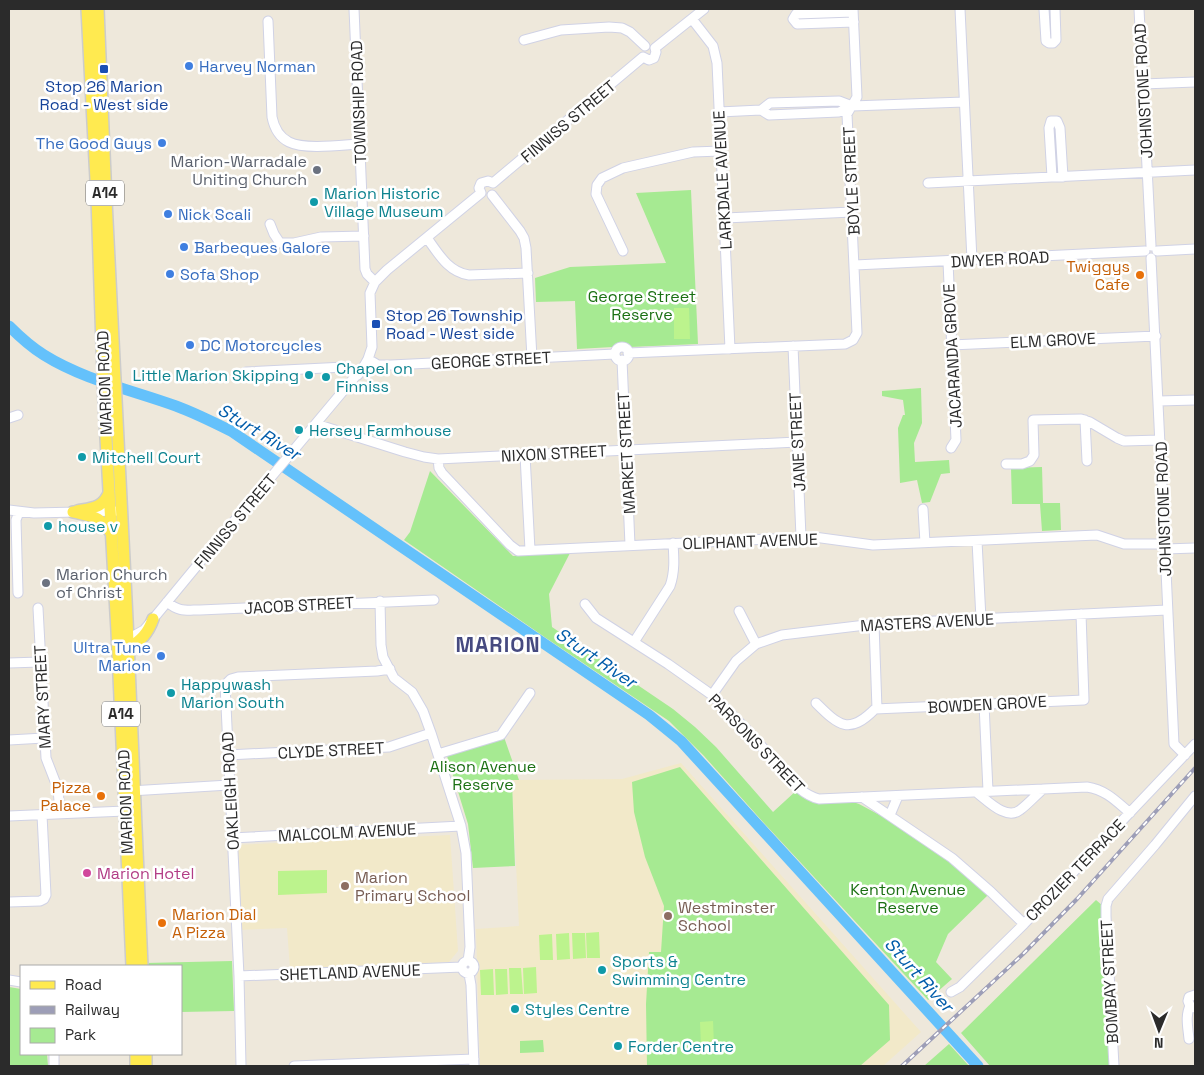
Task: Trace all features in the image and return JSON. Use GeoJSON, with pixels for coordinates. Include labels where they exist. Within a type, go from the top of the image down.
{"type":"FeatureCollection","features":[{"type":"Feature","properties":{"kind":"main road","name":"MARION ROAD"},"geometry":{"type":"LineString","coordinates":[[87,9],[97,200],[103,369],[110,404],[123,634],[129,791],[142,965]]}},
{"type":"Feature","properties":{"kind":"main road","name":"MARION ROAD"},"geometry":{"type":"LineString","coordinates":[[98,9],[115,377],[110,404],[109,493],[116,511],[112,534],[123,634],[128,648],[129,791],[125,810],[129,964]]}},
{"type":"Feature","properties":{"kind":"main road"},"geometry":{"type":"LineString","coordinates":[[73,512],[102,504],[109,493]]}},
{"type":"Feature","properties":{"kind":"main road"},"geometry":{"type":"LineString","coordinates":[[73,512],[97,518],[103,522],[112,534]]}},
{"type":"Feature","properties":{"kind":"main road"},"geometry":{"type":"LineString","coordinates":[[128,648],[141,640],[150,628],[153,619]]}},
{"type":"Feature","properties":{"kind":"street","name":"TOWNSHIP ROAD"},"geometry":{"type":"LineString","coordinates":[[354,9],[365,269],[375,282]]}},
{"type":"Feature","properties":{"kind":"street"},"geometry":{"type":"LineString","coordinates":[[655,48],[704,9]]}},
{"type":"Feature","properties":{"kind":"street"},"geometry":{"type":"LineString","coordinates":[[960,9],[972,260]]}},
{"type":"Feature","properties":{"kind":"street"},"geometry":{"type":"LineString","coordinates":[[1044,9],[1046,41],[1051,43],[1056,38],[1055,9]]}},
{"type":"Feature","properties":{"kind":"street","name":"JOHNSTONE ROAD"},"geometry":{"type":"LineString","coordinates":[[1140,9],[1174,744],[1185,755]]}},
{"type":"Feature","properties":{"kind":"street","name":"BOYLE STREET"},"geometry":{"type":"LineString","coordinates":[[792,346],[845,344],[853,340],[857,333],[848,114],[857,97],[854,22],[853,10],[796,14],[793,19],[797,24],[854,22]]}},
{"type":"Feature","properties":{"kind":"street","name":"LARKDALE AVENUE"},"geometry":{"type":"LineString","coordinates":[[692,19],[712,46],[717,63],[730,349]]}},
{"type":"Feature","properties":{"kind":"street"},"geometry":{"type":"LineString","coordinates":[[268,22],[272,117],[274,126],[279,134],[289,142],[303,146],[360,144]]}},
{"type":"Feature","properties":{"kind":"street"},"geometry":{"type":"LineString","coordinates":[[524,40],[561,30],[609,27],[622,28],[630,32],[645,46],[650,45],[655,48]]}},
{"type":"Feature","properties":{"kind":"street"},"geometry":{"type":"LineString","coordinates":[[645,46],[642,54],[643,57],[649,60],[654,58],[655,48]]}},
{"type":"Feature","properties":{"kind":"street","name":"FINNISS STREET"},"geometry":{"type":"LineString","coordinates":[[493,184],[643,57]]}},
{"type":"Feature","properties":{"kind":"street"},"geometry":{"type":"LineString","coordinates":[[1143,84],[1195,82]]}},
{"type":"Feature","properties":{"kind":"street"},"geometry":{"type":"LineString","coordinates":[[719,112],[761,110],[769,115],[839,112],[852,106],[964,102]]}},
{"type":"Feature","properties":{"kind":"street"},"geometry":{"type":"LineString","coordinates":[[1052,177],[1049,128],[1051,121],[1054,120],[1057,121],[1060,128],[1063,176]]}},
{"type":"Feature","properties":{"kind":"street"},"geometry":{"type":"LineString","coordinates":[[623,251],[596,194],[597,185],[602,178],[623,168],[693,152],[721,151]]}},
{"type":"Feature","properties":{"kind":"street","name":"JOHNSTONE ROAD"},"geometry":{"type":"LineString","coordinates":[[1147,173],[1195,170]]}},
{"type":"Feature","properties":{"kind":"street"},"geometry":{"type":"LineString","coordinates":[[928,183],[1147,173]]}},
{"type":"Feature","properties":{"kind":"street"},"geometry":{"type":"LineString","coordinates":[[486,181],[493,184],[495,189],[492,194],[487,196],[481,193],[479,188],[481,183],[486,181]]}},
{"type":"Feature","properties":{"kind":"street"},"geometry":{"type":"LineString","coordinates":[[375,282],[481,193]]}},
{"type":"Feature","properties":{"kind":"street"},"geometry":{"type":"LineString","coordinates":[[492,194],[524,238],[528,273],[532,358]]}},
{"type":"Feature","properties":{"kind":"street"},"geometry":{"type":"LineString","coordinates":[[725,218],[852,212]]}},
{"type":"Feature","properties":{"kind":"street"},"geometry":{"type":"LineString","coordinates":[[270,224],[280,243],[294,243],[321,237],[364,236]]}},
{"type":"Feature","properties":{"kind":"street"},"geometry":{"type":"LineString","coordinates":[[427,238],[446,263],[463,274],[528,273]]}},
{"type":"Feature","properties":{"kind":"street","name":"DWYER ROAD"},"geometry":{"type":"LineString","coordinates":[[855,266],[1195,249]]}},
{"type":"Feature","properties":{"kind":"street","name":"JACARANDA GROVE"},"geometry":{"type":"LineString","coordinates":[[948,262],[956,440],[951,448]]}},
{"type":"Feature","properties":{"kind":"street","name":"FINNISS STREET"},"geometry":{"type":"LineString","coordinates":[[123,634],[135,635],[144,630],[358,375],[368,359],[372,347],[370,293],[375,282]]}},
{"type":"Feature","properties":{"kind":"street","name":"ELM GROVE"},"geometry":{"type":"LineString","coordinates":[[951,345],[1156,336]]}},
{"type":"Feature","properties":{"kind":"street"},"geometry":{"type":"LineString","coordinates":[[730,349],[792,346]]}},
{"type":"Feature","properties":{"kind":"street","name":"JANE STREET"},"geometry":{"type":"LineString","coordinates":[[792,346],[801,537]]}},
{"type":"Feature","properties":{"kind":"street","name":"GEORGE STREET"},"geometry":{"type":"LineString","coordinates":[[368,359],[378,365],[391,366],[532,358],[618,357],[618,348],[622,347],[628,353],[730,349]]}},
{"type":"Feature","properties":{"kind":"street","name":"MARKET STREET"},"geometry":{"type":"LineString","coordinates":[[618,357],[626,450],[630,545]]}},
{"type":"Feature","properties":{"kind":"street"},"geometry":{"type":"LineString","coordinates":[[246,372],[345,367],[358,375]]}},
{"type":"Feature","properties":{"kind":"street"},"geometry":{"type":"LineString","coordinates":[[1159,402],[1195,400]]}},
{"type":"Feature","properties":{"kind":"street"},"geometry":{"type":"LineString","coordinates":[[9,418],[18,414]]}},
{"type":"Feature","properties":{"kind":"street"},"geometry":{"type":"LineString","coordinates":[[1006,464],[1022,464],[1030,461],[1034,455],[1031,418],[1081,419],[1124,441],[1160,440]]}},
{"type":"Feature","properties":{"kind":"street"},"geometry":{"type":"LineString","coordinates":[[1085,420],[1087,461]]}},
{"type":"Feature","properties":{"kind":"street","name":"NIXON STREET"},"geometry":{"type":"LineString","coordinates":[[316,424],[405,452],[438,459],[797,442]]}},
{"type":"Feature","properties":{"kind":"street"},"geometry":{"type":"LineString","coordinates":[[525,455],[530,550]]}},
{"type":"Feature","properties":{"kind":"street","name":"OLIPHANT AVENUE"},"geometry":{"type":"LineString","coordinates":[[438,459],[439,468],[442,473],[510,545],[518,550],[814,536],[873,546],[1097,535],[1124,544],[1195,548]]}},
{"type":"Feature","properties":{"kind":"street"},"geometry":{"type":"LineString","coordinates":[[923,508],[925,543]]}},
{"type":"Feature","properties":{"kind":"street"},"geometry":{"type":"LineString","coordinates":[[9,510],[34,513],[116,511]]}},
{"type":"Feature","properties":{"kind":"street"},"geometry":{"type":"LineString","coordinates":[[18,512],[16,520],[18,594]]}},
{"type":"Feature","properties":{"kind":"street"},"geometry":{"type":"LineString","coordinates":[[977,541],[981,619]]}},
{"type":"Feature","properties":{"kind":"street"},"geometry":{"type":"LineString","coordinates":[[634,642],[670,586],[674,568],[673,543]]}},
{"type":"Feature","properties":{"kind":"street","name":"JACOB STREET"},"geometry":{"type":"LineString","coordinates":[[167,602],[174,608],[200,610],[434,600]]}},
{"type":"Feature","properties":{"kind":"street"},"geometry":{"type":"LineString","coordinates":[[380,601],[381,645],[384,657],[394,678],[412,692],[423,711],[461,826],[466,853],[470,947],[465,964]]}},
{"type":"Feature","properties":{"kind":"street","name":"PARSONS STREET"},"geometry":{"type":"LineString","coordinates":[[585,604],[596,618],[712,695],[747,730],[800,789],[808,795],[819,799],[1087,787],[1108,794],[1130,813]]}},
{"type":"Feature","properties":{"kind":"street","name":"MARY STREET"},"geometry":{"type":"LineString","coordinates":[[38,608],[46,758],[58,789],[60,814]]}},
{"type":"Feature","properties":{"kind":"street","name":"MASTERS AVENUE"},"geometry":{"type":"LineString","coordinates":[[712,695],[736,661],[756,644],[782,635],[874,624],[1167,610]]}},
{"type":"Feature","properties":{"kind":"street"},"geometry":{"type":"LineString","coordinates":[[739,611],[756,644]]}},
{"type":"Feature","properties":{"kind":"street","name":"BOWDEN GROVE"},"geometry":{"type":"LineString","coordinates":[[877,709],[1084,700],[1081,614]]}},
{"type":"Feature","properties":{"kind":"street"},"geometry":{"type":"LineString","coordinates":[[816,703],[831,718],[844,724],[861,722],[877,709],[874,624]]}},
{"type":"Feature","properties":{"kind":"street"},"geometry":{"type":"LineString","coordinates":[[9,663],[40,662]]}},
{"type":"Feature","properties":{"kind":"street","name":"OAKLEIGH ROAD"},"geometry":{"type":"LineString","coordinates":[[241,1066],[239,976],[225,685],[230,679],[390,669]]}},
{"type":"Feature","properties":{"kind":"street"},"geometry":{"type":"LineString","coordinates":[[438,754],[501,735],[530,693]]}},
{"type":"Feature","properties":{"kind":"street"},"geometry":{"type":"LineString","coordinates":[[984,704],[988,791]]}},
{"type":"Feature","properties":{"kind":"street","name":"CLYDE STREET"},"geometry":{"type":"LineString","coordinates":[[228,755],[389,747],[431,733]]}},
{"type":"Feature","properties":{"kind":"street"},"geometry":{"type":"LineString","coordinates":[[9,740],[44,738]]}},
{"type":"Feature","properties":{"kind":"street","name":"CROZIER TERRACE"},"geometry":{"type":"LineString","coordinates":[[951,992],[960,987],[1024,924],[1195,744]]}},
{"type":"Feature","properties":{"kind":"street"},"geometry":{"type":"LineString","coordinates":[[129,791],[229,785]]}},
{"type":"Feature","properties":{"kind":"street"},"geometry":{"type":"LineString","coordinates":[[976,792],[1003,812],[1011,814],[1018,812],[1043,789]]}},
{"type":"Feature","properties":{"kind":"street"},"geometry":{"type":"LineString","coordinates":[[890,815],[898,796]]}},
{"type":"Feature","properties":{"kind":"street","name":"BOMBAY STREET"},"geometry":{"type":"LineString","coordinates":[[1114,1066],[1106,916],[1108,899],[1195,796]]}},
{"type":"Feature","properties":{"kind":"street"},"geometry":{"type":"LineString","coordinates":[[862,797],[952,858],[1024,924]]}},
{"type":"Feature","properties":{"kind":"street"},"geometry":{"type":"LineString","coordinates":[[9,816],[125,810]]}},
{"type":"Feature","properties":{"kind":"street"},"geometry":{"type":"LineString","coordinates":[[9,902],[40,901],[46,895],[42,815]]}},
{"type":"Feature","properties":{"kind":"street","name":"MALCOLM AVENUE"},"geometry":{"type":"LineString","coordinates":[[232,838],[461,826]]}},
{"type":"Feature","properties":{"kind":"street"},"geometry":{"type":"LineString","coordinates":[[294,1066],[474,1062],[469,974],[474,970],[475,966],[472,962],[465,964]]}},
{"type":"Feature","properties":{"kind":"street","name":"SHETLAND AVENUE"},"geometry":{"type":"LineString","coordinates":[[239,976],[465,964]]}},
{"type":"Feature","properties":{"kind":"street"},"geometry":{"type":"LineString","coordinates":[[1189,1039],[1187,1011],[1192,1007],[1188,1002],[1189,997],[1195,995]]}},
{"type":"Feature","properties":{"kind":"shaded area","name":"Westminster School"},"geometry":{"type":"Polygon","coordinates":[[[681,763],[921,1032],[883,1066],[480,1066],[476,929],[519,926],[512,780],[622,779],[681,763]]]}},
{"type":"Feature","properties":{"kind":"shaded area","name":"Marion Primary School"},"geometry":{"type":"Polygon","coordinates":[[[450,835],[458,951],[449,962],[290,969],[287,928],[237,930],[234,845],[450,835]]]}},
{"type":"Feature","properties":{"kind":"green space","name":"George Street Reserve"},"geometry":{"type":"Polygon","coordinates":[[[691,190],[698,344],[630,347],[617,345],[613,347],[577,349],[575,301],[536,302],[535,278],[570,267],[666,263],[636,193],[691,190]]]}},
{"type":"Feature","properties":{"kind":"green space"},"geometry":{"type":"Polygon","coordinates":[[[674,308],[689,308],[690,339],[674,339],[674,308]]]}},
{"type":"Feature","properties":{"kind":"green space"},"geometry":{"type":"Polygon","coordinates":[[[921,388],[922,423],[914,443],[915,462],[949,460],[950,473],[941,474],[930,502],[922,503],[917,480],[900,483],[898,428],[903,415],[905,415],[903,400],[882,396],[882,391],[921,388]]]}},
{"type":"Feature","properties":{"kind":"green space"},"geometry":{"type":"Polygon","coordinates":[[[1042,467],[1043,503],[1060,503],[1061,530],[1042,531],[1040,504],[1012,504],[1011,468],[1042,467]]]}},
{"type":"Feature","properties":{"kind":"green space","name":"Kenton Avenue Reserve"},"geometry":{"type":"Polygon","coordinates":[[[430,471],[513,556],[570,553],[549,594],[552,627],[673,709],[695,727],[716,747],[773,812],[797,790],[804,798],[814,803],[853,802],[859,804],[889,820],[950,861],[988,895],[948,934],[936,962],[952,979],[928,1000],[704,756],[669,721],[404,540],[410,532],[430,471]]]}},
{"type":"Feature","properties":{"kind":"green space","name":"Alison Avenue Reserve"},"geometry":{"type":"Polygon","coordinates":[[[504,737],[519,780],[512,780],[515,866],[473,868],[468,824],[447,756],[504,737]]]}},
{"type":"Feature","properties":{"kind":"green space"},"geometry":{"type":"Polygon","coordinates":[[[680,767],[889,1005],[890,1040],[860,1066],[647,1066],[646,1004],[649,952],[661,952],[664,906],[645,857],[634,812],[632,782],[680,767]]]}},
{"type":"Feature","properties":{"kind":"green space"},"geometry":{"type":"Polygon","coordinates":[[[327,870],[327,893],[278,895],[278,871],[327,870]]]}},
{"type":"Feature","properties":{"kind":"green space"},"geometry":{"type":"Polygon","coordinates":[[[1096,900],[1103,906],[1110,1066],[990,1066],[961,1033],[1096,900]]]}},
{"type":"Feature","properties":{"kind":"green space"},"geometry":{"type":"Polygon","coordinates":[[[599,932],[600,958],[587,958],[586,933],[599,932]]]}},
{"type":"Feature","properties":{"kind":"green space"},"geometry":{"type":"Polygon","coordinates":[[[569,933],[570,959],[557,960],[556,934],[569,933]]]}},
{"type":"Feature","properties":{"kind":"green space"},"geometry":{"type":"Polygon","coordinates":[[[572,933],[585,933],[586,958],[573,959],[572,933]]]}},
{"type":"Feature","properties":{"kind":"green space"},"geometry":{"type":"Polygon","coordinates":[[[552,934],[553,960],[540,960],[539,935],[552,934]]]}},
{"type":"Feature","properties":{"kind":"green space"},"geometry":{"type":"Polygon","coordinates":[[[232,961],[234,1011],[182,1012],[182,965],[146,965],[145,963],[232,961]]]}},
{"type":"Feature","properties":{"kind":"green space"},"geometry":{"type":"Polygon","coordinates":[[[536,967],[537,993],[524,994],[523,968],[536,967]]]}},
{"type":"Feature","properties":{"kind":"green space"},"geometry":{"type":"Polygon","coordinates":[[[509,968],[521,968],[523,994],[510,994],[509,968]]]}},
{"type":"Feature","properties":{"kind":"green space"},"geometry":{"type":"Polygon","coordinates":[[[493,969],[494,995],[481,995],[480,970],[493,969]]]}},
{"type":"Feature","properties":{"kind":"green space"},"geometry":{"type":"Polygon","coordinates":[[[495,969],[507,969],[508,994],[496,995],[495,969]]]}},
{"type":"Feature","properties":{"kind":"green space"},"geometry":{"type":"Polygon","coordinates":[[[9,987],[20,989],[20,1055],[47,1055],[48,1066],[9,1066],[9,987]]]}},
{"type":"Feature","properties":{"kind":"green space"},"geometry":{"type":"Polygon","coordinates":[[[713,1021],[714,1045],[701,1045],[700,1022],[713,1021]]]}},
{"type":"Feature","properties":{"kind":"green space"},"geometry":{"type":"Polygon","coordinates":[[[543,1040],[544,1052],[520,1053],[520,1041],[543,1040]]]}},
{"type":"Feature","properties":{"kind":"green space"},"geometry":{"type":"Polygon","coordinates":[[[949,1044],[969,1066],[924,1066],[949,1044]]]}},
{"type":"Feature","properties":{"kind":"waterway","name":"Sturt River"},"geometry":{"type":"LineString","coordinates":[[9,326],[39,352],[59,364],[108,384],[183,409],[231,431],[649,715],[681,741],[978,1066]]}},
{"type":"Feature","properties":{"kind":"railway"},"geometry":{"type":"LineString","coordinates":[[902,1066],[1023,954],[1077,899],[1195,768]]}},
{"type":"Feature","properties":{"kind":"place","name":"Harvey Norman"},"geometry":{"type":"Point","coordinates":[189,66]}},
{"type":"Feature","properties":{"kind":"place","name":"Stop 26 Marion Road - West side"},"geometry":{"type":"Point","coordinates":[104,69]}},
{"type":"Feature","properties":{"kind":"place","name":"The Good Guys"},"geometry":{"type":"Point","coordinates":[162,143]}},
{"type":"Feature","properties":{"kind":"place","name":"Marion-Warradale Uniting Church"},"geometry":{"type":"Point","coordinates":[317,170]}},
{"type":"Feature","properties":{"kind":"place","name":"Marion Historic Village Museum"},"geometry":{"type":"Point","coordinates":[314,202]}},
{"type":"Feature","properties":{"kind":"place","name":"Nick Scali"},"geometry":{"type":"Point","coordinates":[168,214]}},
{"type":"Feature","properties":{"kind":"place","name":"Barbeques Galore"},"geometry":{"type":"Point","coordinates":[184,247]}},
{"type":"Feature","properties":{"kind":"place","name":"Sofa Shop"},"geometry":{"type":"Point","coordinates":[170,274]}},
{"type":"Feature","properties":{"kind":"place","name":"Twiggys Cafe"},"geometry":{"type":"Point","coordinates":[1140,275]}},
{"type":"Feature","properties":{"kind":"place","name":"Stop 26 Township Road - West side"},"geometry":{"type":"Point","coordinates":[376,324]}},
{"type":"Feature","properties":{"kind":"place","name":"DC Motorcycles"},"geometry":{"type":"Point","coordinates":[190,345]}},
{"type":"Feature","properties":{"kind":"place","name":"Little Marion Skipping"},"geometry":{"type":"Point","coordinates":[309,375]}},
{"type":"Feature","properties":{"kind":"place","name":"Chapel on Finniss"},"geometry":{"type":"Point","coordinates":[326,377]}},
{"type":"Feature","properties":{"kind":"place","name":"Hersey Farmhouse"},"geometry":{"type":"Point","coordinates":[299,430]}},
{"type":"Feature","properties":{"kind":"place","name":"Mitchell Court"},"geometry":{"type":"Point","coordinates":[82,457]}},
{"type":"Feature","properties":{"kind":"place","name":"house v"},"geometry":{"type":"Point","coordinates":[48,526]}},
{"type":"Feature","properties":{"kind":"place","name":"Marion Church of Christ"},"geometry":{"type":"Point","coordinates":[46,583]}},
{"type":"Feature","properties":{"kind":"place","name":"Ultra Tune Marion"},"geometry":{"type":"Point","coordinates":[161,656]}},
{"type":"Feature","properties":{"kind":"place","name":"Happywash Marion South"},"geometry":{"type":"Point","coordinates":[171,693]}},
{"type":"Feature","properties":{"kind":"place","name":"Pizza Palace"},"geometry":{"type":"Point","coordinates":[101,796]}},
{"type":"Feature","properties":{"kind":"place","name":"Marion Hotel"},"geometry":{"type":"Point","coordinates":[87,873]}},
{"type":"Feature","properties":{"kind":"place","name":"Marion Primary School"},"geometry":{"type":"Point","coordinates":[345,886]}},
{"type":"Feature","properties":{"kind":"place","name":"Westminster School"},"geometry":{"type":"Point","coordinates":[668,916]}},
{"type":"Feature","properties":{"kind":"place","name":"Marion Dial A Pizza"},"geometry":{"type":"Point","coordinates":[162,923]}},
{"type":"Feature","properties":{"kind":"place","name":"Sports & Swimming Centre"},"geometry":{"type":"Point","coordinates":[602,970]}},
{"type":"Feature","properties":{"kind":"place","name":"Styles Centre"},"geometry":{"type":"Point","coordinates":[515,1009]}},
{"type":"Feature","properties":{"kind":"place","name":"Forder Centre"},"geometry":{"type":"Point","coordinates":[618,1046]}},
{"type":"Feature","properties":{"kind":"district","name":"MARION"},"geometry":{"type":"Point","coordinates":[498,645]}}]}
